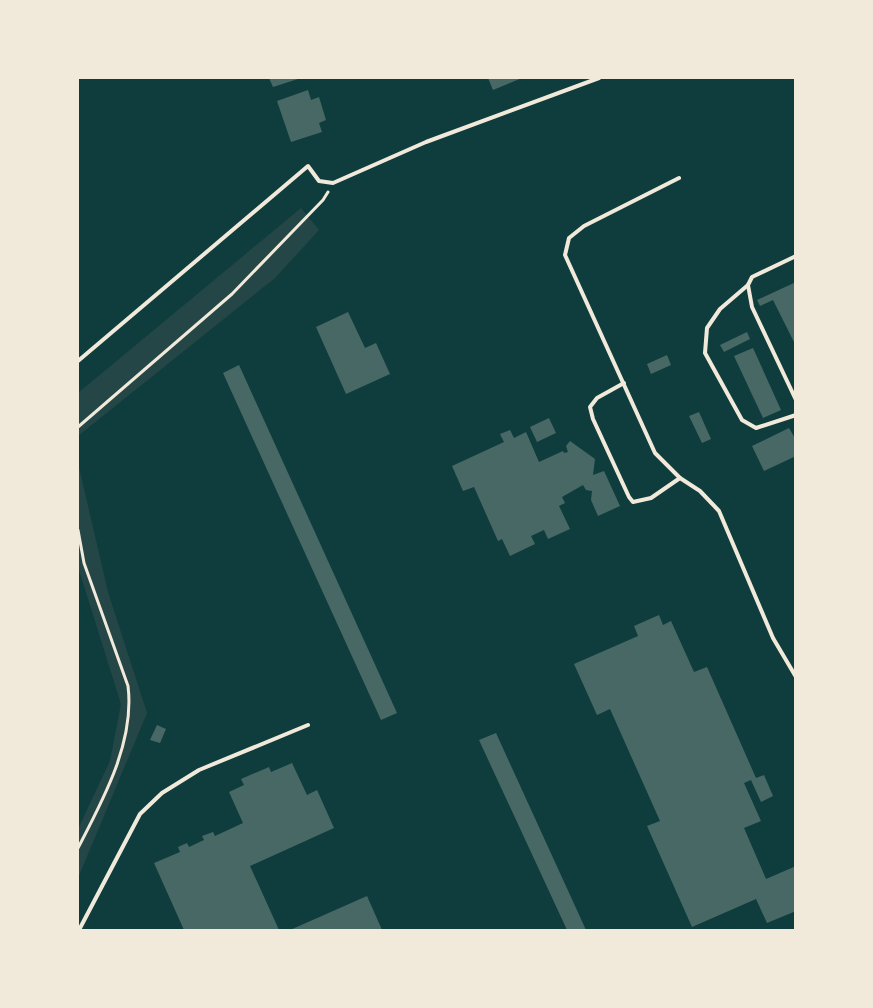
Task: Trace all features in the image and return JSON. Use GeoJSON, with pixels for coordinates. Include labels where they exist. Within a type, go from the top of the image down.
{"type":"FeatureCollection","features":[{"type":"Feature","properties":{"kind":"lane"},"geometry":{"type":"LineString","coordinates":[[78,361],[308,166],[319,181],[333,183],[426,142],[599,78]]}},
{"type":"Feature","properties":{"kind":"lane"},"geometry":{"type":"LineString","coordinates":[[679,178],[584,226],[569,238],[565,255],[656,453],[680,478],[700,491],[719,511],[774,638],[796,677]]}},
{"type":"Feature","properties":{"kind":"lane"},"geometry":{"type":"LineString","coordinates":[[796,256],[752,277],[748,285],[720,309],[707,328],[705,353],[742,420],[756,428],[796,416]]}},
{"type":"Feature","properties":{"kind":"lane"},"geometry":{"type":"LineString","coordinates":[[748,285],[752,307],[796,400]]}},
{"type":"Feature","properties":{"kind":"lane"},"geometry":{"type":"LineString","coordinates":[[624,383],[597,398],[590,407],[593,419],[629,497],[633,502],[652,498],[680,478]]}},
{"type":"Feature","properties":{"kind":"lane"},"geometry":{"type":"LineString","coordinates":[[80,930],[140,814],[162,793],[199,770],[308,725]]}},
{"type":"Feature","properties":{"kind":"path"},"geometry":{"type":"LineString","coordinates":[[78,427],[232,294],[324,200],[333,183]]}},
{"type":"Feature","properties":{"kind":"path"},"geometry":{"type":"LineString","coordinates":[[78,530],[84,564],[128,686],[130,705],[129,723],[107,794],[78,848]]}},
{"type":"Feature","properties":{"kind":"shaded area"},"geometry":{"type":"Polygon","coordinates":[[[301,208],[319,230],[275,278],[78,436],[78,393],[301,208]]]}},
{"type":"Feature","properties":{"kind":"shaded area"},"geometry":{"type":"Polygon","coordinates":[[[78,463],[108,592],[147,713],[78,878],[78,829],[110,761],[121,704],[78,567],[78,463]]]}},
{"type":"Feature","properties":{"kind":"building"},"geometry":{"type":"Polygon","coordinates":[[[269,78],[301,78],[273,87],[269,78]]]}},
{"type":"Feature","properties":{"kind":"building"},"geometry":{"type":"Polygon","coordinates":[[[488,78],[522,78],[493,90],[488,78]]]}},
{"type":"Feature","properties":{"kind":"building"},"geometry":{"type":"Polygon","coordinates":[[[308,90],[311,100],[319,97],[326,120],[319,123],[322,132],[291,142],[277,101],[308,90]]]}},
{"type":"Feature","properties":{"kind":"building"},"geometry":{"type":"Polygon","coordinates":[[[796,282],[796,346],[773,300],[760,306],[757,300],[796,282]]]}},
{"type":"Feature","properties":{"kind":"building"},"geometry":{"type":"Polygon","coordinates":[[[348,312],[365,348],[376,343],[390,374],[346,394],[316,327],[348,312]]]}},
{"type":"Feature","properties":{"kind":"building"},"geometry":{"type":"Polygon","coordinates":[[[747,332],[750,339],[724,352],[720,345],[747,332]]]}},
{"type":"Feature","properties":{"kind":"building"},"geometry":{"type":"Polygon","coordinates":[[[753,348],[781,410],[763,418],[734,356],[753,348]]]}},
{"type":"Feature","properties":{"kind":"building"},"geometry":{"type":"Polygon","coordinates":[[[667,355],[671,365],[651,374],[647,364],[667,355]]]}},
{"type":"Feature","properties":{"kind":"building"},"geometry":{"type":"Polygon","coordinates":[[[239,365],[397,713],[381,720],[223,373],[239,365]]]}},
{"type":"Feature","properties":{"kind":"building"},"geometry":{"type":"Polygon","coordinates":[[[699,412],[711,439],[702,443],[689,416],[699,412]]]}},
{"type":"Feature","properties":{"kind":"building"},"geometry":{"type":"Polygon","coordinates":[[[549,418],[556,433],[537,442],[530,427],[549,418]]]}},
{"type":"Feature","properties":{"kind":"building"},"geometry":{"type":"Polygon","coordinates":[[[789,428],[796,440],[796,456],[764,471],[752,446],[789,428]]]}},
{"type":"Feature","properties":{"kind":"building"},"geometry":{"type":"Polygon","coordinates":[[[510,430],[514,438],[526,432],[539,462],[563,451],[564,453],[568,452],[566,446],[570,441],[595,459],[593,475],[604,471],[620,506],[598,516],[591,500],[592,491],[586,490],[583,485],[562,497],[565,503],[559,506],[570,529],[548,539],[544,530],[531,536],[535,544],[510,556],[502,539],[498,541],[474,487],[463,491],[452,466],[504,442],[500,434],[510,430]]]}},
{"type":"Feature","properties":{"kind":"building"},"geometry":{"type":"Polygon","coordinates":[[[659,615],[663,625],[671,621],[694,672],[707,667],[756,778],[764,775],[773,796],[761,802],[751,780],[744,783],[761,821],[744,828],[766,879],[796,866],[796,911],[767,923],[756,899],[692,927],[647,826],[660,821],[610,709],[597,715],[574,664],[638,636],[634,626],[659,615]]]}},
{"type":"Feature","properties":{"kind":"building"},"geometry":{"type":"Polygon","coordinates":[[[157,725],[166,729],[160,743],[150,740],[157,725]]]}},
{"type":"Feature","properties":{"kind":"building"},"geometry":{"type":"Polygon","coordinates":[[[496,733],[586,930],[567,930],[479,740],[496,733]]]}},
{"type":"Feature","properties":{"kind":"building"},"geometry":{"type":"Polygon","coordinates":[[[292,763],[307,795],[317,790],[334,828],[250,866],[279,930],[184,930],[154,863],[180,852],[178,847],[187,843],[189,847],[204,840],[202,836],[213,832],[215,836],[243,823],[229,792],[244,785],[241,779],[269,767],[271,772],[292,763]]]}},
{"type":"Feature","properties":{"kind":"building"},"geometry":{"type":"Polygon","coordinates":[[[367,896],[382,930],[290,930],[367,896]]]}}]}
